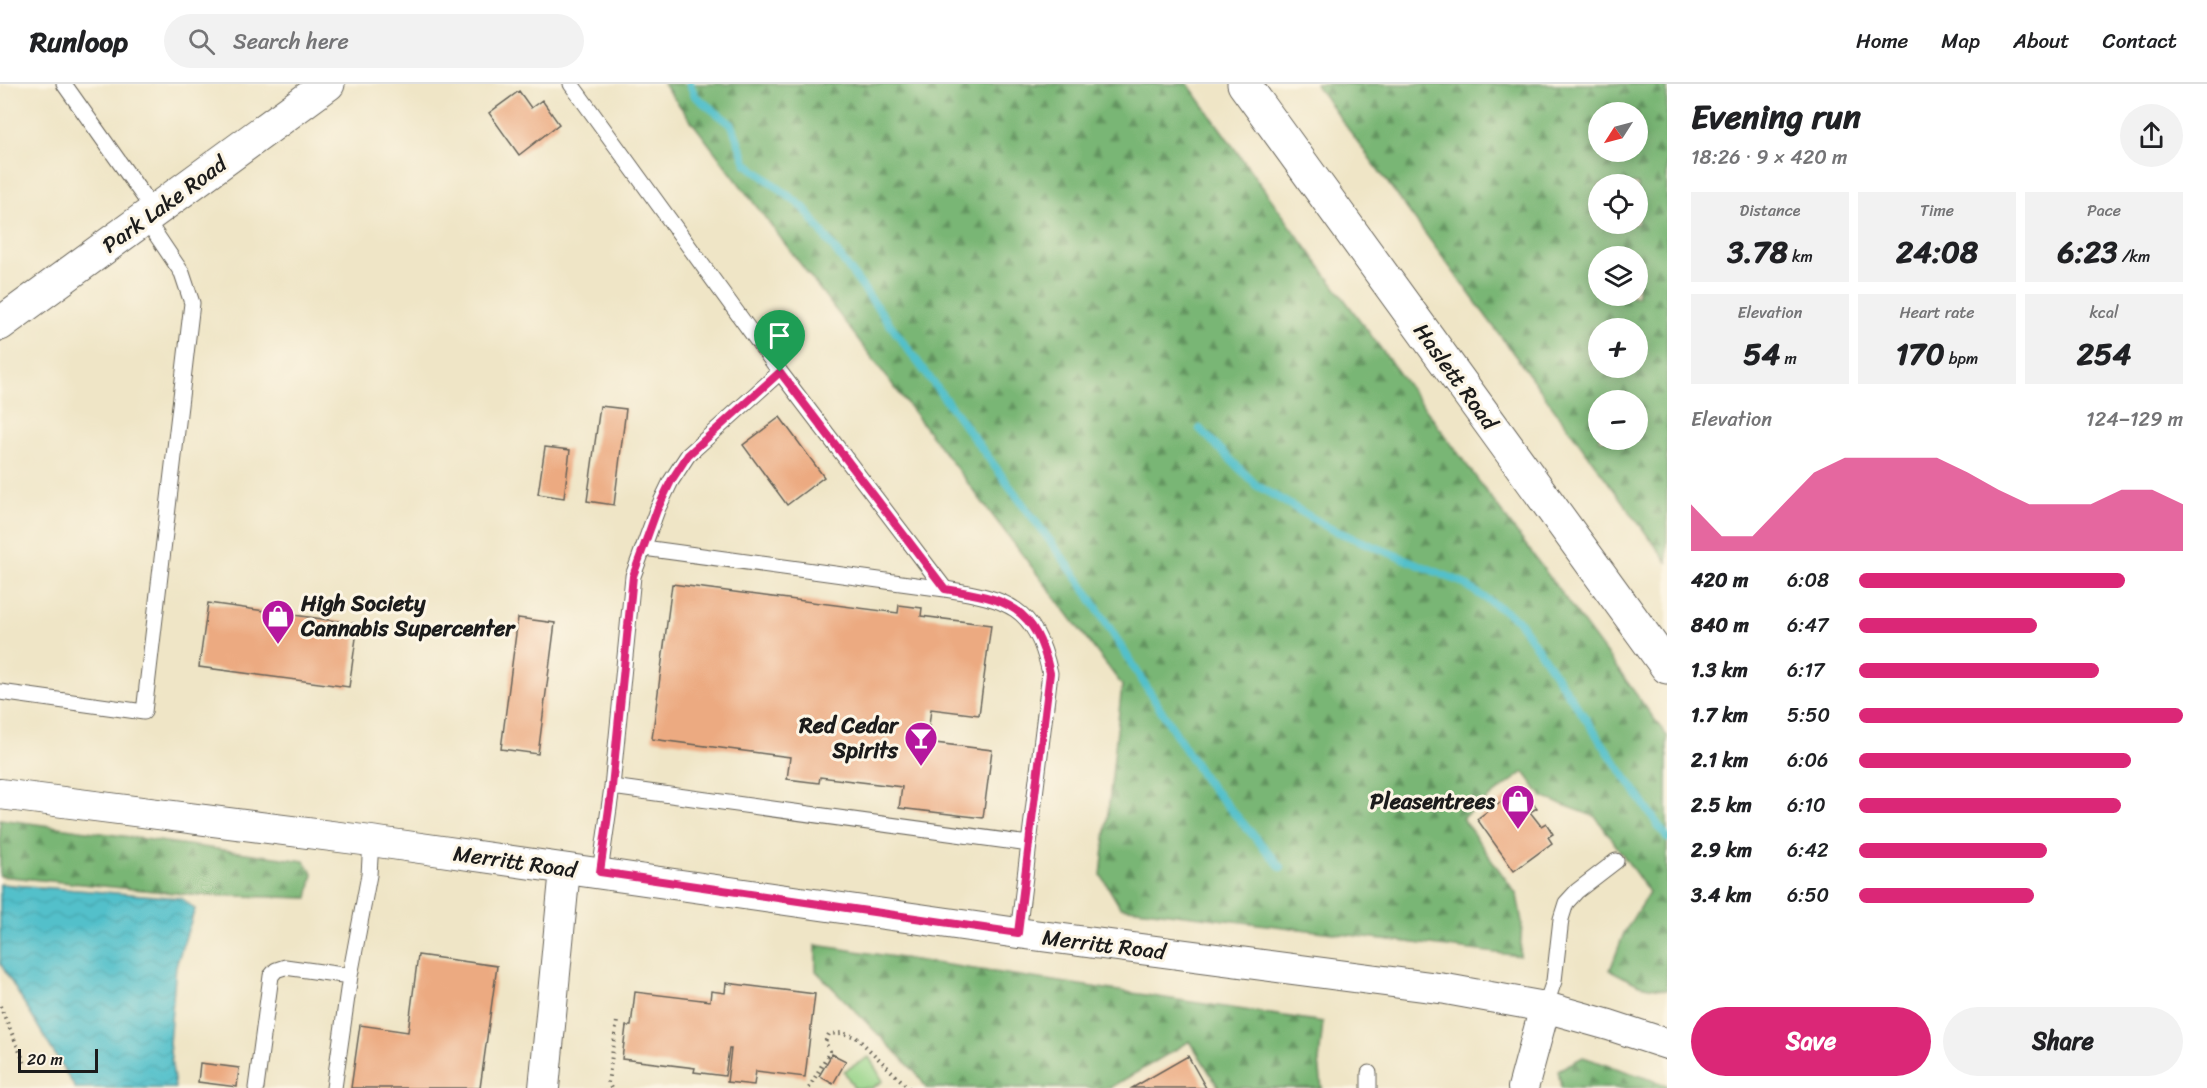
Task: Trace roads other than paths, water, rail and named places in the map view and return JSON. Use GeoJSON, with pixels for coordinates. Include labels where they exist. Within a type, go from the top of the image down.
{"type":"FeatureCollection","features":[{"type":"Feature","properties":{"kind":"main road","name":"Park Lake Road"},"geometry":{"type":"LineString","coordinates":[[0,324],[328,84]]}},
{"type":"Feature","properties":{"kind":"main road","name":"Haslett Road"},"geometry":{"type":"LineString","coordinates":[[1244,84],[1667,667]]}},
{"type":"Feature","properties":{"kind":"street","name":"Merritt Road"},"geometry":{"type":"LineString","coordinates":[[0,794],[600,872],[1018,933],[1446,989],[1545,1007],[1609,1024],[1667,1044]]}},
{"type":"Feature","properties":{"kind":"street"},"geometry":{"type":"LineString","coordinates":[[544,1088],[565,869]]}},
{"type":"Feature","properties":{"kind":"street"},"geometry":{"type":"LineString","coordinates":[[1523,1088],[1545,1007]]}},
{"type":"Feature","properties":{"kind":"lane"},"geometry":{"type":"LineString","coordinates":[[0,692],[144,712],[192,303],[182,273],[149,215],[64,84]]}},
{"type":"Feature","properties":{"kind":"lane"},"geometry":{"type":"LineString","coordinates":[[571,84],[780,372],[945,589]]}},
{"type":"Feature","properties":{"kind":"lane"},"geometry":{"type":"LineString","coordinates":[[600,872],[612,787],[633,576],[666,490],[688,455],[780,372]]}},
{"type":"Feature","properties":{"kind":"lane"},"geometry":{"type":"LineString","coordinates":[[644,548],[984,595],[1011,605],[1031,624],[1044,647],[1050,673],[1018,933]]}},
{"type":"Feature","properties":{"kind":"lane"},"geometry":{"type":"LineString","coordinates":[[612,787],[1029,844]]}},
{"type":"Feature","properties":{"kind":"lane"},"geometry":{"type":"LineString","coordinates":[[334,1088],[350,976],[369,875],[371,842]]}},
{"type":"Feature","properties":{"kind":"lane"},"geometry":{"type":"LineString","coordinates":[[1545,1007],[1554,981],[1561,919],[1566,903],[1577,891],[1616,861]]}},
{"type":"Feature","properties":{"kind":"lane"},"geometry":{"type":"LineString","coordinates":[[256,1088],[271,976],[276,970],[285,967],[350,976]]}},
{"type":"Feature","properties":{"kind":"water"},"geometry":{"type":"Polygon","coordinates":[[[0,884],[181,898],[195,909],[176,966],[169,1043],[175,1088],[75,1088],[0,963],[0,884]]]}},
{"type":"Feature","properties":{"kind":"waterway"},"geometry":{"type":"LineString","coordinates":[[690,84],[695,96],[732,125],[746,163],[804,208],[1081,583],[1205,780],[1281,867]]}},
{"type":"Feature","properties":{"kind":"waterway"},"geometry":{"type":"LineString","coordinates":[[1200,429],[1256,485],[1331,529],[1461,582],[1518,620],[1667,838]]}},
{"type":"Feature","properties":{"kind":"place","name":"High Society Cannabis Supercenter"},"geometry":{"type":"Point","coordinates":[278,645]}},
{"type":"Feature","properties":{"kind":"place","name":"Red Cedar Spirits"},"geometry":{"type":"Point","coordinates":[921,767]}},
{"type":"Feature","properties":{"kind":"place","name":"Pleasentrees"},"geometry":{"type":"Point","coordinates":[1518,830]}}]}
